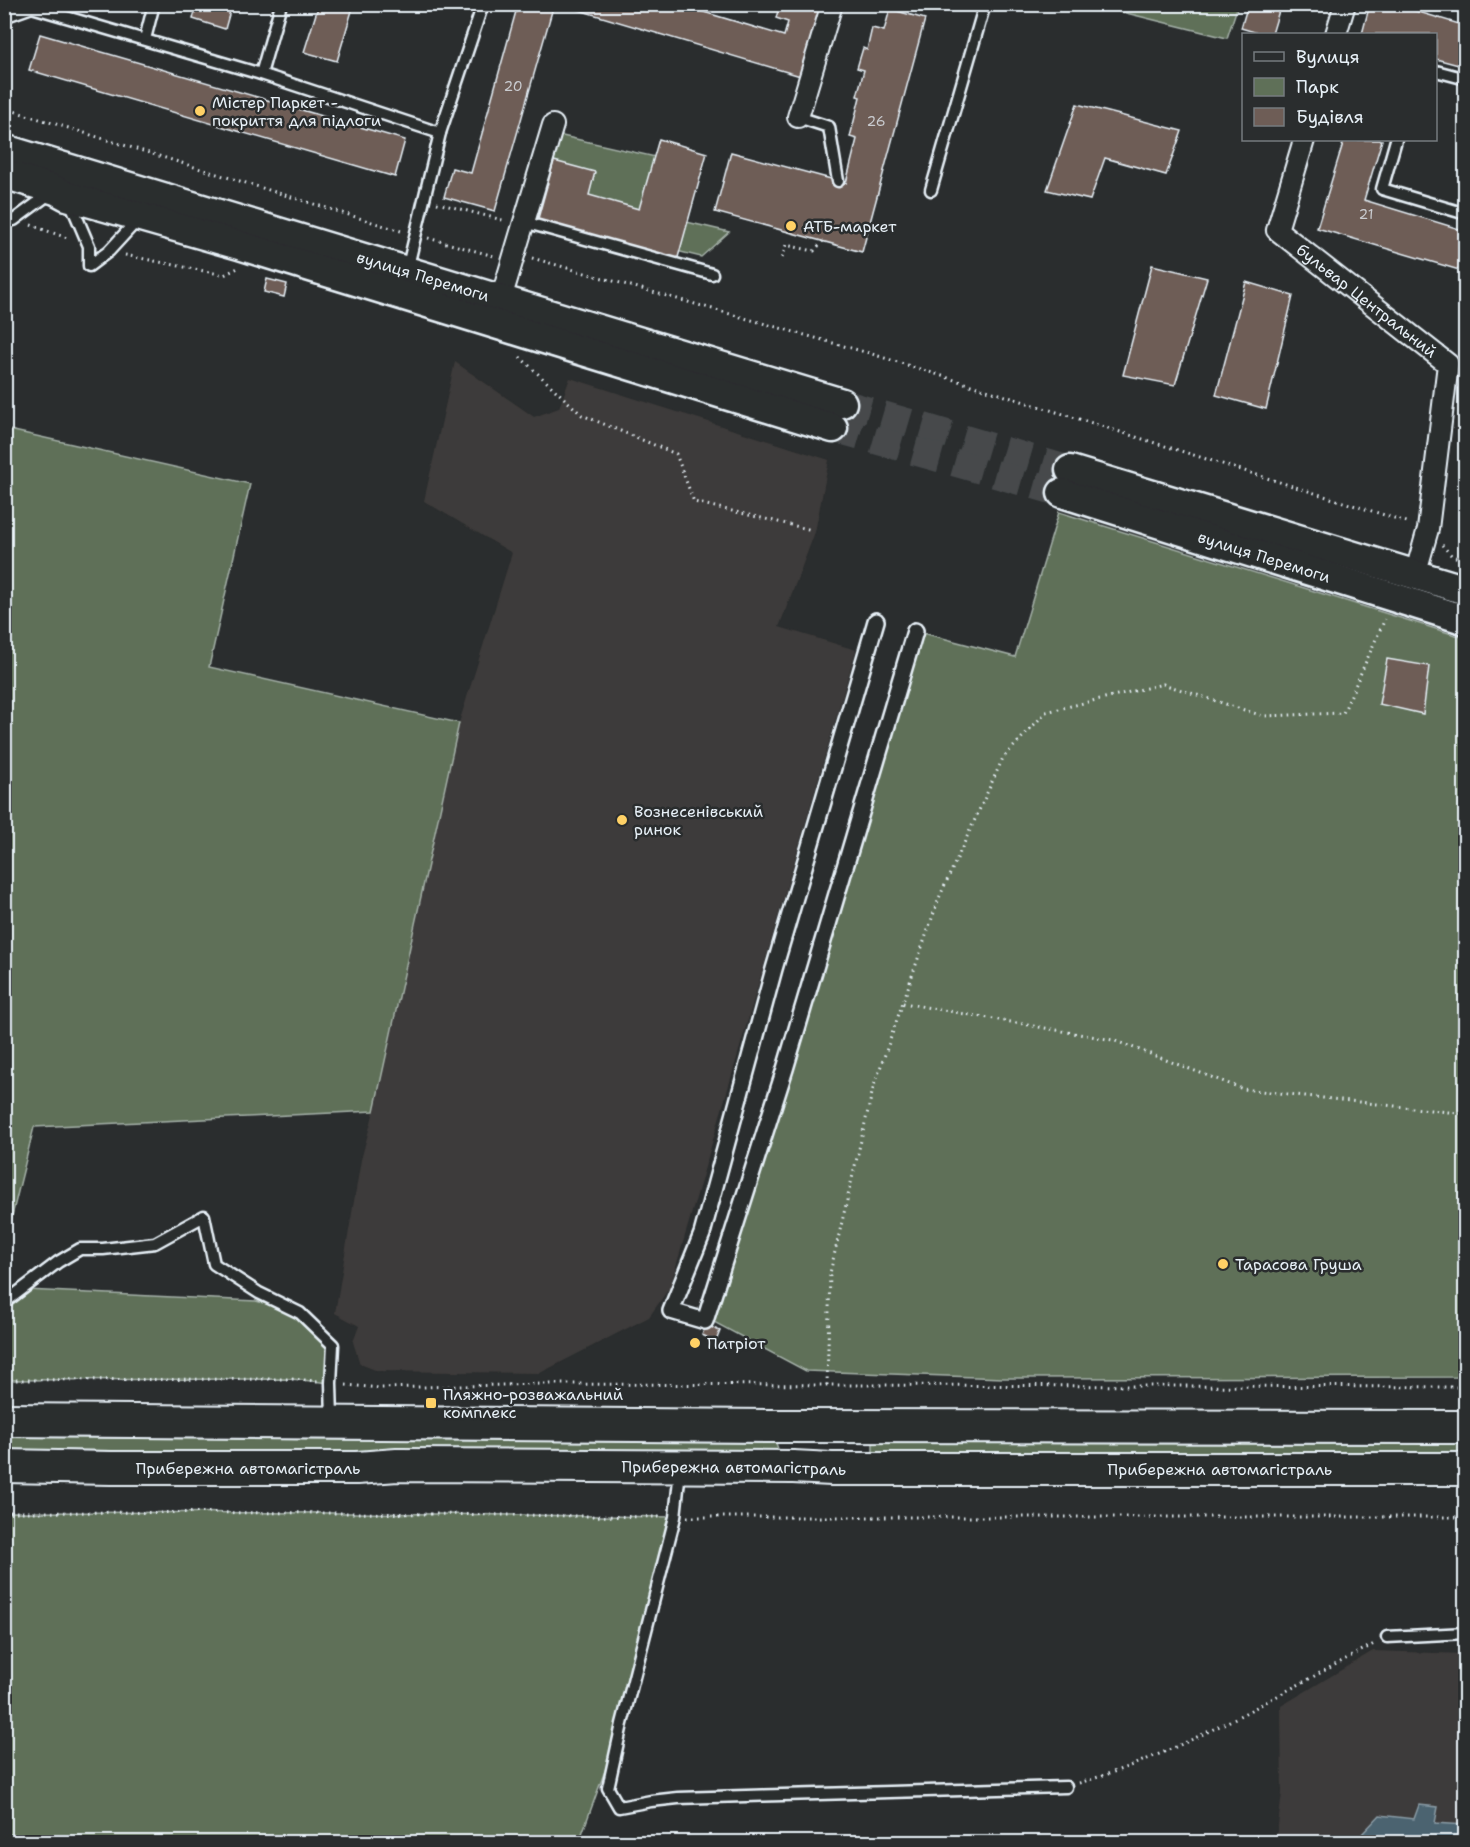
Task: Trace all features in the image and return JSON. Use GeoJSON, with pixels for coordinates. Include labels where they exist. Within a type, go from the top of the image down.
{"type":"FeatureCollection","features":[{"type":"Feature","properties":{"kind":"main road","name":"вулиця Перемоги"},"geometry":{"type":"LineString","coordinates":[[4,149],[501,299],[838,415],[62,193],[4,174]]}},
{"type":"Feature","properties":{"kind":"main road","name":"вулиця Перемоги"},"geometry":{"type":"LineString","coordinates":[[1456,617],[1396,607],[1066,482],[1460,588]]}},
{"type":"Feature","properties":{"kind":"main road"},"geometry":{"type":"LineString","coordinates":[[1396,607],[1423,598],[1427,590],[1415,575]]}},
{"type":"Feature","properties":{"kind":"main road"},"geometry":{"type":"LineString","coordinates":[[1456,617],[1440,602],[1441,597],[1460,588]]}},
{"type":"Feature","properties":{"kind":"main road"},"geometry":{"type":"LineString","coordinates":[[4,1420],[884,1427],[1466,1427]]}},
{"type":"Feature","properties":{"kind":"main road"},"geometry":{"type":"LineString","coordinates":[[770,1426],[803,1435],[807,1447],[803,1460],[793,1467]]}},
{"type":"Feature","properties":{"kind":"main road"},"geometry":{"type":"LineString","coordinates":[[868,1468],[851,1461],[851,1448],[857,1434],[884,1427]]}},
{"type":"Feature","properties":{"kind":"main road","name":"Прибережна автомагістраль"},"geometry":{"type":"LineString","coordinates":[[4,1466],[357,1468],[397,1465],[1466,1469]]}},
{"type":"Feature","properties":{"kind":"street"},"geometry":{"type":"LineString","coordinates":[[798,117],[832,4]]}},
{"type":"Feature","properties":{"kind":"street"},"geometry":{"type":"LineString","coordinates":[[1336,33],[1345,4]]}},
{"type":"Feature","properties":{"kind":"street"},"geometry":{"type":"LineString","coordinates":[[501,299],[553,125]]}},
{"type":"Feature","properties":{"kind":"street","name":"бульвар Центральний"},"geometry":{"type":"LineString","coordinates":[[1304,141],[1276,230],[1448,364],[1428,529],[1415,575]]}},
{"type":"Feature","properties":{"kind":"street"},"geometry":{"type":"LineString","coordinates":[[876,621],[774,969],[702,1234],[671,1311],[705,1321],[788,1058],[915,631]]}},
{"type":"Feature","properties":{"kind":"lane"},"geometry":{"type":"LineString","coordinates":[[145,39],[154,4]]}},
{"type":"Feature","properties":{"kind":"lane"},"geometry":{"type":"LineString","coordinates":[[261,74],[281,4]]}},
{"type":"Feature","properties":{"kind":"lane"},"geometry":{"type":"LineString","coordinates":[[406,271],[440,133],[483,4]]}},
{"type":"Feature","properties":{"kind":"lane"},"geometry":{"type":"LineString","coordinates":[[931,190],[985,4]]}},
{"type":"Feature","properties":{"kind":"lane"},"geometry":{"type":"LineString","coordinates":[[4,17],[32,6],[261,74],[440,133]]}},
{"type":"Feature","properties":{"kind":"lane"},"geometry":{"type":"LineString","coordinates":[[1437,70],[1466,79]]}},
{"type":"Feature","properties":{"kind":"lane"},"geometry":{"type":"LineString","coordinates":[[798,117],[830,127],[838,181]]}},
{"type":"Feature","properties":{"kind":"lane"},"geometry":{"type":"LineString","coordinates":[[1396,141],[1382,189],[1466,214]]}},
{"type":"Feature","properties":{"kind":"lane"},"geometry":{"type":"LineString","coordinates":[[4,222],[14,220],[62,193],[89,246],[89,266],[109,252],[132,226],[156,220]]}},
{"type":"Feature","properties":{"kind":"lane"},"geometry":{"type":"LineString","coordinates":[[524,224],[712,274]]}},
{"type":"Feature","properties":{"kind":"lane"},"geometry":{"type":"LineString","coordinates":[[4,1303],[58,1262],[80,1249],[103,1249],[155,1243],[204,1216],[214,1264],[259,1293],[300,1313],[333,1345],[332,1423]]}},
{"type":"Feature","properties":{"kind":"lane"},"geometry":{"type":"LineString","coordinates":[[681,1467],[675,1517],[608,1788],[619,1807],[678,1798],[1066,1787]]}},
{"type":"Feature","properties":{"kind":"lane"},"geometry":{"type":"LineString","coordinates":[[1387,1636],[1466,1634]]}},
{"type":"Feature","properties":{"kind":"path"},"geometry":{"type":"LineString","coordinates":[[4,108],[415,235],[514,257],[872,354],[1428,529],[1452,556],[1466,560]]}},
{"type":"Feature","properties":{"kind":"path"},"geometry":{"type":"LineString","coordinates":[[424,200],[524,224]]}},
{"type":"Feature","properties":{"kind":"path"},"geometry":{"type":"LineString","coordinates":[[782,258],[786,244],[814,251],[823,241]]}},
{"type":"Feature","properties":{"kind":"path"},"geometry":{"type":"LineString","coordinates":[[518,355],[582,415],[676,454],[694,502],[812,530]]}},
{"type":"Feature","properties":{"kind":"path"},"geometry":{"type":"LineString","coordinates":[[827,1385],[830,1273],[873,1089],[939,898],[1003,758],[1046,712],[1163,684],[1263,716],[1343,713],[1396,607]]}},
{"type":"Feature","properties":{"kind":"path"},"geometry":{"type":"LineString","coordinates":[[903,1003],[1113,1040],[1243,1089],[1466,1114]]}},
{"type":"Feature","properties":{"kind":"path"},"geometry":{"type":"LineString","coordinates":[[4,1380],[291,1379],[380,1388],[544,1384],[1466,1387]]}},
{"type":"Feature","properties":{"kind":"path"},"geometry":{"type":"LineString","coordinates":[[4,1512],[675,1517],[1466,1517]]}},
{"type":"Feature","properties":{"kind":"path"},"geometry":{"type":"LineString","coordinates":[[1066,1787],[1114,1773],[1175,1748],[1387,1636]]}},
{"type":"Feature","properties":{"kind":"shaded area","name":"Вознесенівський ринок"},"geometry":{"type":"Polygon","coordinates":[[[455,362],[534,417],[559,408],[570,378],[829,460],[815,532],[779,627],[856,650],[670,1287],[649,1317],[540,1373],[378,1371],[360,1364],[353,1342],[359,1326],[335,1313],[361,1160],[374,1111],[459,723],[512,553],[424,501],[455,362]]]}},
{"type":"Feature","properties":{"kind":"shaded area"},"geometry":{"type":"Polygon","coordinates":[[[1373,1651],[1465,1654],[1465,1825],[1435,1823],[1418,1805],[1414,1820],[1362,1834],[1364,1842],[1281,1842],[1277,1833],[1282,1793],[1281,1706],[1373,1651]]]}},
{"type":"Feature","properties":{"kind":"green space"},"geometry":{"type":"Polygon","coordinates":[[[1238,4],[1227,38],[1094,5],[1238,4]]]}},
{"type":"Feature","properties":{"kind":"green space"},"geometry":{"type":"Polygon","coordinates":[[[558,135],[660,158],[648,213],[729,232],[701,257],[534,216],[558,135]]]}},
{"type":"Feature","properties":{"kind":"green space"},"geometry":{"type":"Polygon","coordinates":[[[5,429],[250,484],[209,667],[459,723],[374,1111],[34,1127],[5,1244],[5,429]]]}},
{"type":"Feature","properties":{"kind":"green space"},"geometry":{"type":"Polygon","coordinates":[[[1059,512],[1465,638],[1465,1377],[1004,1378],[806,1371],[712,1321],[923,633],[1015,657],[1059,512]]]}},
{"type":"Feature","properties":{"kind":"green space"},"geometry":{"type":"Polygon","coordinates":[[[5,1289],[256,1301],[300,1313],[333,1345],[331,1383],[291,1379],[5,1380],[5,1289]]]}},
{"type":"Feature","properties":{"kind":"green space"},"geometry":{"type":"Polygon","coordinates":[[[5,1437],[776,1443],[780,1455],[5,1450],[5,1437]]]}},
{"type":"Feature","properties":{"kind":"green space"},"geometry":{"type":"Polygon","coordinates":[[[873,1443],[1466,1444],[1465,1457],[873,1459],[873,1443]]]}},
{"type":"Feature","properties":{"kind":"green space"},"geometry":{"type":"Polygon","coordinates":[[[4,1512],[675,1517],[622,1724],[579,1842],[40,1842],[5,1833],[4,1512]]]}},
{"type":"Feature","properties":{"kind":"water"},"geometry":{"type":"Polygon","coordinates":[[[1419,1805],[1438,1807],[1435,1823],[1465,1825],[1465,1842],[1364,1842],[1362,1834],[1380,1815],[1414,1819],[1419,1805]]]}},
{"type":"Feature","properties":{"kind":"building"},"geometry":{"type":"Polygon","coordinates":[[[197,4],[232,4],[225,29],[193,19],[197,4]]]}},
{"type":"Feature","properties":{"kind":"building"},"geometry":{"type":"Polygon","coordinates":[[[319,4],[354,4],[337,61],[304,52],[319,4]]]}},
{"type":"Feature","properties":{"kind":"building"},"geometry":{"type":"Polygon","coordinates":[[[518,4],[554,4],[495,211],[444,197],[452,168],[471,173],[518,4]]]}},
{"type":"Feature","properties":{"kind":"building"},"geometry":{"type":"Polygon","coordinates":[[[573,4],[677,4],[784,36],[788,22],[776,18],[780,4],[826,4],[804,77],[572,8],[573,4]]]}},
{"type":"Feature","properties":{"kind":"building"},"geometry":{"type":"Polygon","coordinates":[[[1248,4],[1281,4],[1272,33],[1258,33],[1241,28],[1248,4]]]}},
{"type":"Feature","properties":{"kind":"building"},"geometry":{"type":"Polygon","coordinates":[[[1370,4],[1392,4],[1466,26],[1466,67],[1437,59],[1437,33],[1362,33],[1370,4]]]}},
{"type":"Feature","properties":{"kind":"building"},"geometry":{"type":"Polygon","coordinates":[[[890,9],[925,19],[862,252],[715,212],[731,152],[846,183],[857,139],[850,137],[864,70],[857,68],[863,48],[867,50],[872,28],[884,31],[890,9]]]}},
{"type":"Feature","properties":{"kind":"building"},"geometry":{"type":"Polygon","coordinates":[[[40,34],[405,140],[395,177],[29,70],[40,34]]]}},
{"type":"Feature","properties":{"kind":"building"},"geometry":{"type":"Polygon","coordinates":[[[1077,104],[1182,131],[1166,175],[1105,158],[1090,200],[1047,190],[1077,104]]]}},
{"type":"Feature","properties":{"kind":"building"},"geometry":{"type":"Polygon","coordinates":[[[659,139],[707,153],[677,261],[537,222],[554,161],[595,172],[589,195],[639,209],[659,139]]]}},
{"type":"Feature","properties":{"kind":"building"},"geometry":{"type":"Polygon","coordinates":[[[1344,141],[1382,141],[1364,200],[1466,231],[1466,272],[1317,228],[1344,141]]]}},
{"type":"Feature","properties":{"kind":"building"},"geometry":{"type":"Polygon","coordinates":[[[1152,265],[1207,278],[1175,385],[1123,375],[1152,265]]]}},
{"type":"Feature","properties":{"kind":"building"},"geometry":{"type":"Polygon","coordinates":[[[267,279],[287,284],[284,297],[264,292],[267,279]]]}},
{"type":"Feature","properties":{"kind":"building"},"geometry":{"type":"Polygon","coordinates":[[[1246,282],[1293,296],[1266,409],[1216,395],[1246,282]]]}},
{"type":"Feature","properties":{"kind":"building"},"geometry":{"type":"Polygon","coordinates":[[[1387,659],[1429,666],[1423,714],[1379,704],[1387,659]]]}},
{"type":"Feature","properties":{"kind":"building"},"geometry":{"type":"Polygon","coordinates":[[[706,1325],[720,1331],[716,1341],[702,1335],[706,1325]]]}},
{"type":"Feature","properties":{"kind":"tunnel"},"geometry":{"type":"LineString","coordinates":[[842,403],[1070,470]]}},
{"type":"Feature","properties":{"kind":"tunnel"},"geometry":{"type":"LineString","coordinates":[[833,428],[1062,493]]}},
{"type":"Feature","properties":{"kind":"place","name":"Містер Паркет - покриття для підлоги"},"geometry":{"type":"Point","coordinates":[200,111]}},
{"type":"Feature","properties":{"kind":"place","name":"АТБ-маркет"},"geometry":{"type":"Point","coordinates":[791,226]}},
{"type":"Feature","properties":{"kind":"place","name":"Вознесенівський ринок"},"geometry":{"type":"Point","coordinates":[622,820]}},
{"type":"Feature","properties":{"kind":"place","name":"Тарасова Груша"},"geometry":{"type":"Point","coordinates":[1223,1264]}},
{"type":"Feature","properties":{"kind":"place","name":"Патріот"},"geometry":{"type":"Point","coordinates":[695,1343]}},
{"type":"Feature","properties":{"kind":"place","name":"Пляжно-розважальний комплекс"},"geometry":{"type":"Point","coordinates":[431,1403]}}]}
